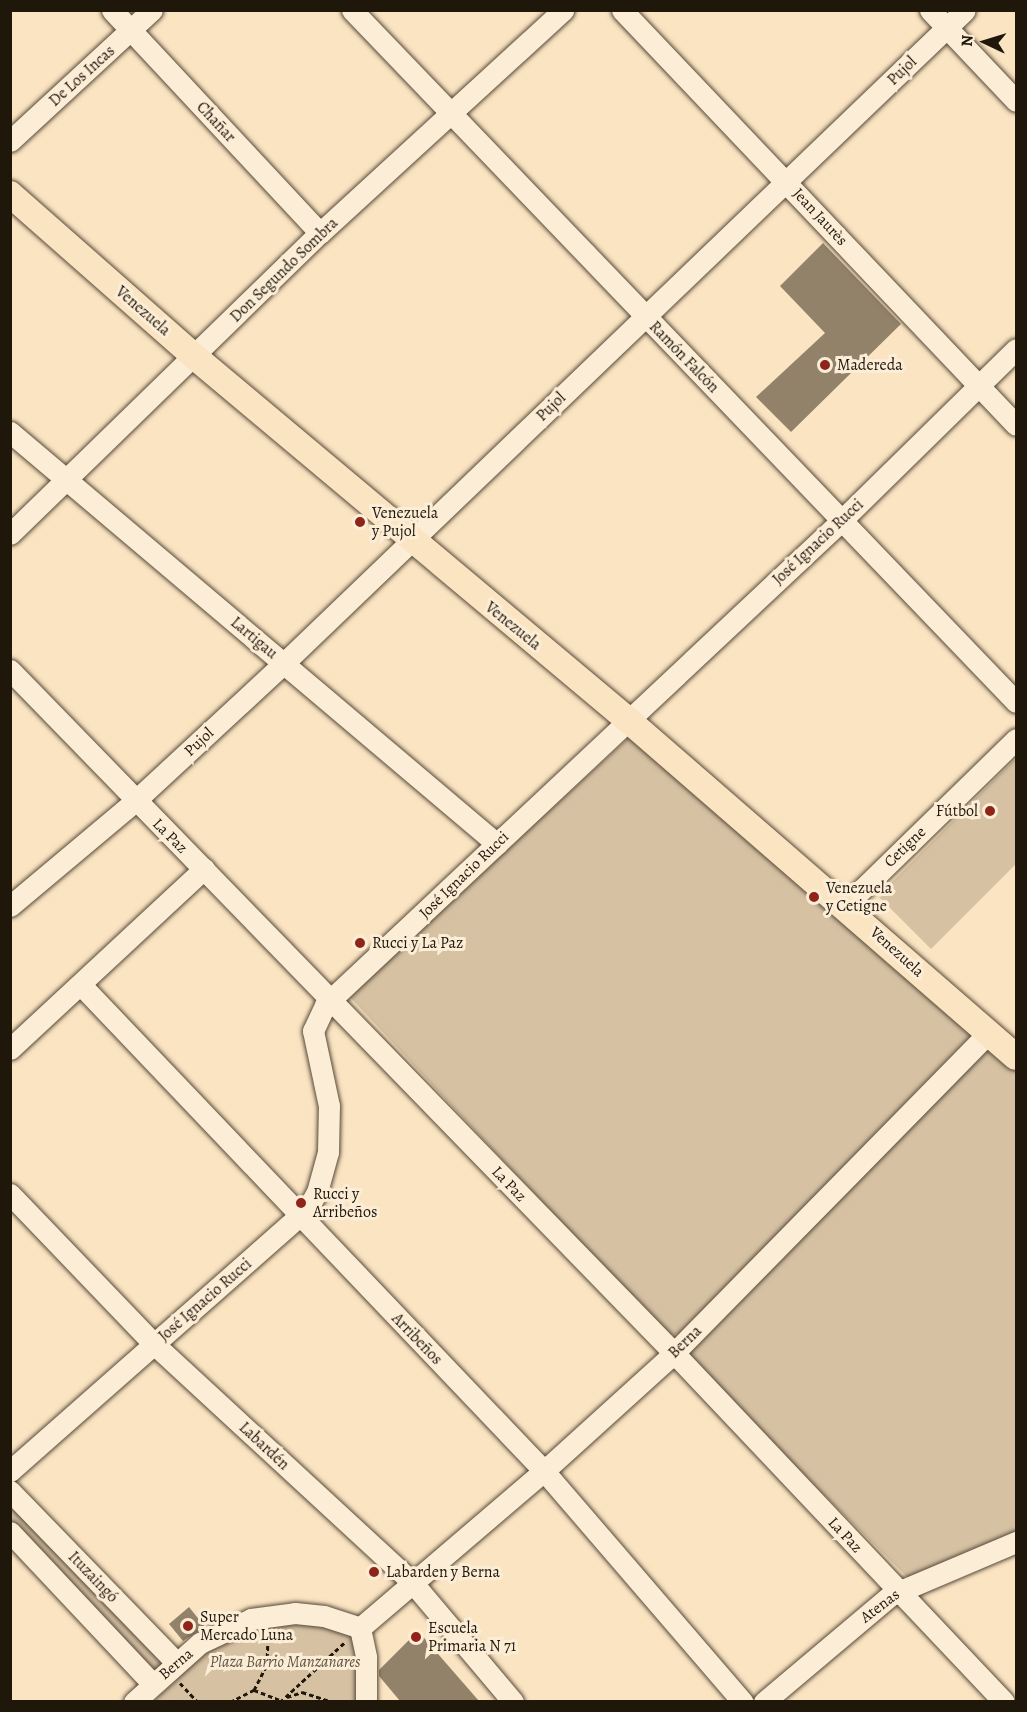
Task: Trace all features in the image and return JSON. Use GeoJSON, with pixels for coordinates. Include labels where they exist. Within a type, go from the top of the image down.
{"type":"FeatureCollection","features":[{"type":"Feature","properties":{"kind":"main road","name":"Venezuela"},"geometry":{"type":"LineString","coordinates":[[10,194],[195,357],[412,542],[628,720],[1017,1057]]}},
{"type":"Feature","properties":{"kind":"street","name":"Chañar"},"geometry":{"type":"LineString","coordinates":[[112,10],[320,233]]}},
{"type":"Feature","properties":{"kind":"street","name":"De Los Incas"},"geometry":{"type":"LineString","coordinates":[[10,141],[152,10]]}},
{"type":"Feature","properties":{"kind":"street","name":"Ramón Falcón"},"geometry":{"type":"LineString","coordinates":[[352,10],[1017,702]]}},
{"type":"Feature","properties":{"kind":"street","name":"Don Segundo Sombra"},"geometry":{"type":"LineString","coordinates":[[10,534],[68,481],[320,233],[564,10]]}},
{"type":"Feature","properties":{"kind":"street","name":"Jean Jaurès"},"geometry":{"type":"LineString","coordinates":[[622,10],[1017,425]]}},
{"type":"Feature","properties":{"kind":"street"},"geometry":{"type":"LineString","coordinates":[[930,10],[1017,101]]}},
{"type":"Feature","properties":{"kind":"street","name":"Pujol"},"geometry":{"type":"LineString","coordinates":[[10,906],[135,801],[284,663],[965,10]]}},
{"type":"Feature","properties":{"kind":"street","name":"José Ignacio Rucci"},"geometry":{"type":"LineString","coordinates":[[10,1471],[299,1218],[317,1191],[328,1152],[329,1106],[313,1031],[316,1017],[331,999],[841,521],[1017,349]]}},
{"type":"Feature","properties":{"kind":"street","name":"Lartigau"},"geometry":{"type":"LineString","coordinates":[[10,432],[497,843]]}},
{"type":"Feature","properties":{"kind":"street","name":"La Paz"},"geometry":{"type":"LineString","coordinates":[[14,681],[204,869],[331,999],[674,1353],[1004,1701]]}},
{"type":"Feature","properties":{"kind":"street","name":"Cetigne"},"geometry":{"type":"LineString","coordinates":[[845,906],[1017,739]]}},
{"type":"Feature","properties":{"kind":"street"},"geometry":{"type":"LineString","coordinates":[[10,1049],[204,869]]}},
{"type":"Feature","properties":{"kind":"street","name":"Arribeños"},"geometry":{"type":"LineString","coordinates":[[81,985],[299,1218],[544,1471],[744,1701]]}},
{"type":"Feature","properties":{"kind":"street","name":"Berna"},"geometry":{"type":"LineString","coordinates":[[135,1701],[165,1672],[225,1628],[265,1616],[324,1616],[360,1628],[411,1582],[544,1471],[674,1353],[988,1033]]}},
{"type":"Feature","properties":{"kind":"street","name":"Labardén"},"geometry":{"type":"LineString","coordinates":[[10,1194],[154,1344],[411,1582],[513,1701]]}},
{"type":"Feature","properties":{"kind":"street","name":"Ituzaingó"},"geometry":{"type":"LineString","coordinates":[[10,1491],[165,1672]]}},
{"type":"Feature","properties":{"kind":"street","name":"Ituzaingó"},"geometry":{"type":"LineString","coordinates":[[10,1532],[165,1672]]}},
{"type":"Feature","properties":{"kind":"street","name":"Atenas"},"geometry":{"type":"LineString","coordinates":[[764,1701],[898,1590],[1017,1542]]}},
{"type":"Feature","properties":{"kind":"street"},"geometry":{"type":"LineString","coordinates":[[360,1628],[366,1657],[366,1701]]}},
{"type":"Feature","properties":{"kind":"path"},"geometry":{"type":"LineString","coordinates":[[230,1701],[254,1690],[267,1665],[265,1616]]}},
{"type":"Feature","properties":{"kind":"path"},"geometry":{"type":"LineString","coordinates":[[280,1701],[360,1628]]}},
{"type":"Feature","properties":{"kind":"path"},"geometry":{"type":"LineString","coordinates":[[165,1672],[198,1701]]}},
{"type":"Feature","properties":{"kind":"path"},"geometry":{"type":"LineString","coordinates":[[254,1690],[280,1701],[302,1692],[332,1701]]}},
{"type":"Feature","properties":{"kind":"green space"},"geometry":{"type":"Polygon","coordinates":[[[633,734],[975,1031],[681,1334],[667,1335],[348,995],[633,734]]]}},
{"type":"Feature","properties":{"kind":"green space","name":"Fútbol"},"geometry":{"type":"Polygon","coordinates":[[[1016,758],[1016,864],[931,949],[878,896],[1016,758]]]}},
{"type":"Feature","properties":{"kind":"green space"},"geometry":{"type":"Polygon","coordinates":[[[991,1044],[1016,1067],[1016,1531],[995,1545],[908,1578],[685,1357],[991,1044]]]}},
{"type":"Feature","properties":{"kind":"green space"},"geometry":{"type":"Polygon","coordinates":[[[11,1498],[166,1664],[153,1676],[11,1524],[11,1498]]]}},
{"type":"Feature","properties":{"kind":"green space","name":"Plaza Barrio Manzanares"},"geometry":{"type":"Polygon","coordinates":[[[312,1622],[347,1631],[356,1641],[359,1701],[153,1702],[204,1653],[252,1626],[312,1622]]]}},
{"type":"Feature","properties":{"kind":"building","name":"Madereda"},"geometry":{"type":"Polygon","coordinates":[[[823,243],[901,324],[791,432],[756,397],[825,333],[780,286],[823,243]]]}},
{"type":"Feature","properties":{"kind":"building","name":"Super Mercado Luna"},"geometry":{"type":"Polygon","coordinates":[[[189,1607],[205,1627],[183,1641],[169,1624],[189,1607]]]}},
{"type":"Feature","properties":{"kind":"building"},"geometry":{"type":"Polygon","coordinates":[[[418,1631],[479,1701],[400,1701],[379,1676],[379,1670],[418,1631]]]}},
{"type":"Feature","properties":{"kind":"place","name":"Madereda"},"geometry":{"type":"Point","coordinates":[825,365]}},
{"type":"Feature","properties":{"kind":"place","name":"Venezuela y Pujol"},"geometry":{"type":"Point","coordinates":[360,522]}},
{"type":"Feature","properties":{"kind":"place","name":"Fútbol"},"geometry":{"type":"Point","coordinates":[990,811]}},
{"type":"Feature","properties":{"kind":"place","name":"Venezuela y Cetigne"},"geometry":{"type":"Point","coordinates":[814,897]}},
{"type":"Feature","properties":{"kind":"place","name":"Rucci y La Paz"},"geometry":{"type":"Point","coordinates":[360,943]}},
{"type":"Feature","properties":{"kind":"place","name":"Rucci y Arribeños"},"geometry":{"type":"Point","coordinates":[301,1203]}},
{"type":"Feature","properties":{"kind":"place","name":"Labarden y Berna"},"geometry":{"type":"Point","coordinates":[374,1572]}},
{"type":"Feature","properties":{"kind":"place","name":"Super Mercado Luna"},"geometry":{"type":"Point","coordinates":[188,1626]}},
{"type":"Feature","properties":{"kind":"place","name":"Escuela Primaria N 71"},"geometry":{"type":"Point","coordinates":[416,1637]}}]}
